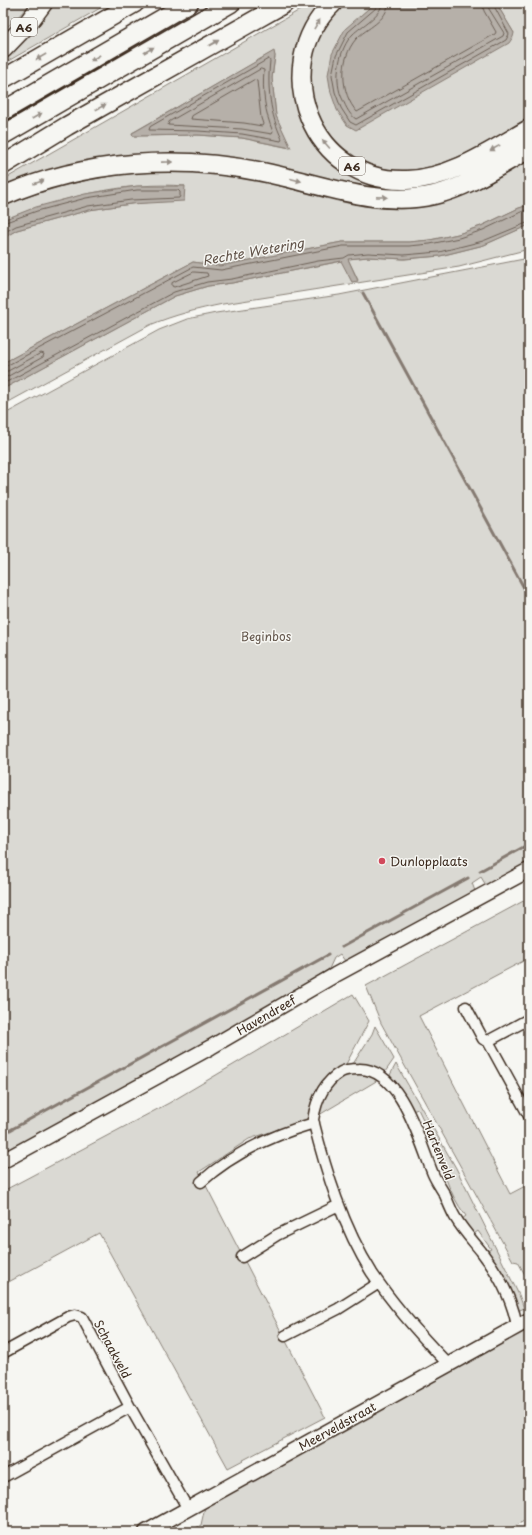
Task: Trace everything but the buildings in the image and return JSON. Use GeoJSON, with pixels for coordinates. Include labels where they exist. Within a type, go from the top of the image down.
{"type":"FeatureCollection","features":[{"type":"Feature","properties":{"kind":"highway","name":"A6"},"geometry":{"type":"LineString","coordinates":[[3,49],[28,24],[44,3]]}},
{"type":"Feature","properties":{"kind":"highway"},"geometry":{"type":"LineString","coordinates":[[3,79],[135,3]]}},
{"type":"Feature","properties":{"kind":"highway"},"geometry":{"type":"LineString","coordinates":[[3,111],[189,3]]}},
{"type":"Feature","properties":{"kind":"highway"},"geometry":{"type":"LineString","coordinates":[[3,135],[231,3]]}},
{"type":"Feature","properties":{"kind":"highway"},"geometry":{"type":"LineString","coordinates":[[3,160],[67,126],[285,3]]}},
{"type":"Feature","properties":{"kind":"highway","name":"A6"},"geometry":{"type":"LineString","coordinates":[[333,3],[319,20],[309,37],[302,67],[302,92],[306,110],[314,128],[324,143],[337,156],[350,165],[365,173],[383,178],[407,180],[431,177],[455,168],[529,129]]}},
{"type":"Feature","properties":{"kind":"highway"},"geometry":{"type":"LineString","coordinates":[[3,165],[67,126]]}},
{"type":"Feature","properties":{"kind":"highway","name":"A6"},"geometry":{"type":"LineString","coordinates":[[3,196],[55,177],[96,168],[136,163],[181,162],[229,166],[268,173],[375,197],[410,198],[433,195],[469,183],[529,149]]}},
{"type":"Feature","properties":{"kind":"street","name":"Havendreef"},"geometry":{"type":"LineString","coordinates":[[3,1161],[336,975],[529,870]]}},
{"type":"Feature","properties":{"kind":"street"},"geometry":{"type":"LineString","coordinates":[[466,1007],[483,1039],[488,1041],[529,1116]]}},
{"type":"Feature","properties":{"kind":"street"},"geometry":{"type":"LineString","coordinates":[[488,1041],[529,1018]]}},
{"type":"Feature","properties":{"kind":"street","name":"Hartenveld"},"geometry":{"type":"LineString","coordinates":[[448,1364],[420,1336],[371,1271],[338,1205],[314,1123],[314,1113],[318,1098],[328,1082],[344,1071],[365,1068],[377,1072],[387,1081],[414,1121],[433,1174],[456,1218],[494,1270],[523,1323]]}},
{"type":"Feature","properties":{"kind":"street"},"geometry":{"type":"LineString","coordinates":[[201,1182],[231,1159],[275,1136],[314,1123]]}},
{"type":"Feature","properties":{"kind":"street"},"geometry":{"type":"LineString","coordinates":[[242,1257],[277,1235],[338,1205]]}},
{"type":"Feature","properties":{"kind":"street"},"geometry":{"type":"LineString","coordinates":[[285,1336],[338,1309],[380,1283]]}},
{"type":"Feature","properties":{"kind":"street","name":"Schaakveld"},"geometry":{"type":"LineString","coordinates":[[3,1353],[68,1317],[75,1315],[82,1317],[130,1407],[188,1509]]}},
{"type":"Feature","properties":{"kind":"street","name":"Meerveldstraat"},"geometry":{"type":"LineString","coordinates":[[146,1532],[523,1323]]}},
{"type":"Feature","properties":{"kind":"street"},"geometry":{"type":"LineString","coordinates":[[3,1477],[130,1407]]}},
{"type":"Feature","properties":{"kind":"green space"},"geometry":{"type":"Polygon","coordinates":[[[3,3],[32,3],[3,31],[3,3]]]}},
{"type":"Feature","properties":{"kind":"green space"},"geometry":{"type":"Polygon","coordinates":[[[56,3],[109,3],[3,64],[3,52],[40,21],[56,3]]]}},
{"type":"Feature","properties":{"kind":"green space"},"geometry":{"type":"Polygon","coordinates":[[[312,3],[328,3],[303,40],[320,143],[415,187],[382,191],[177,157],[3,190],[3,180],[312,3]],[[273,52],[132,133],[134,136],[198,135],[242,138],[290,148],[276,116],[272,78],[275,56],[273,52]]]}},
{"type":"Feature","properties":{"kind":"green space"},"geometry":{"type":"Polygon","coordinates":[[[347,3],[375,3],[358,18],[514,33],[496,3],[529,3],[529,118],[457,158],[426,168],[392,170],[375,166],[358,158],[344,148],[331,135],[321,120],[313,103],[310,85],[311,62],[314,50],[324,29],[347,3]]]}},
{"type":"Feature","properties":{"kind":"green space"},"geometry":{"type":"Polygon","coordinates":[[[529,159],[529,205],[519,208],[481,226],[458,234],[430,240],[409,242],[342,242],[220,266],[193,262],[3,363],[3,238],[17,230],[89,210],[131,204],[185,186],[139,186],[92,193],[70,198],[3,220],[3,206],[32,195],[92,179],[123,174],[184,171],[215,173],[246,178],[336,201],[382,208],[405,209],[427,206],[453,198],[529,159]]]}},
{"type":"Feature","properties":{"kind":"green space"},"geometry":{"type":"Polygon","coordinates":[[[529,225],[529,249],[459,267],[223,304],[168,318],[150,325],[3,405],[3,389],[175,296],[208,286],[232,283],[342,261],[352,282],[358,280],[348,259],[368,257],[404,259],[440,256],[484,245],[529,225]]]}},
{"type":"Feature","properties":{"kind":"green space","name":"Beginbos"},"geometry":{"type":"Polygon","coordinates":[[[529,258],[529,864],[487,887],[481,877],[472,883],[475,891],[350,960],[345,961],[340,954],[334,958],[329,969],[288,995],[224,1032],[3,1153],[3,415],[159,330],[187,319],[216,313],[339,295],[529,258]]]}},
{"type":"Feature","properties":{"kind":"green space"},"geometry":{"type":"Polygon","coordinates":[[[529,898],[529,958],[419,1016],[510,1194],[529,1184],[529,1282],[518,1262],[513,1261],[381,1023],[366,986],[529,898]]]}},
{"type":"Feature","properties":{"kind":"green space"},"geometry":{"type":"Polygon","coordinates":[[[353,994],[369,1021],[345,1066],[318,1087],[310,1119],[249,1139],[199,1172],[325,1417],[228,1468],[99,1233],[3,1285],[3,1191],[169,1103],[353,994]]]}},
{"type":"Feature","properties":{"kind":"green space"},"geometry":{"type":"Polygon","coordinates":[[[375,1026],[394,1059],[385,1072],[376,1067],[353,1064],[372,1034],[375,1026]]]}},
{"type":"Feature","properties":{"kind":"green space"},"geometry":{"type":"Polygon","coordinates":[[[396,1064],[456,1168],[524,1308],[518,1311],[501,1271],[487,1251],[491,1249],[478,1231],[474,1234],[462,1219],[466,1216],[459,1207],[449,1187],[430,1134],[418,1109],[412,1111],[390,1075],[396,1064]]]}},
{"type":"Feature","properties":{"kind":"green space"},"geometry":{"type":"Polygon","coordinates":[[[360,1072],[372,1075],[378,1080],[319,1115],[321,1104],[330,1086],[342,1077],[360,1072]]]}},
{"type":"Feature","properties":{"kind":"green space"},"geometry":{"type":"Polygon","coordinates":[[[529,1326],[529,1518],[505,1532],[189,1532],[201,1525],[206,1502],[529,1326]]]}},
{"type":"Feature","properties":{"kind":"water"},"geometry":{"type":"Polygon","coordinates":[[[375,3],[496,3],[514,33],[509,43],[356,130],[347,125],[337,110],[331,93],[328,75],[332,54],[345,29],[375,3]]]}},
{"type":"Feature","properties":{"kind":"water"},"geometry":{"type":"Polygon","coordinates":[[[274,51],[275,56],[272,78],[276,116],[291,148],[242,138],[198,135],[133,136],[132,133],[274,51]]]}},
{"type":"Feature","properties":{"kind":"water"},"geometry":{"type":"Polygon","coordinates":[[[137,186],[185,186],[184,201],[131,204],[89,210],[17,230],[3,238],[3,220],[36,207],[85,194],[137,186]]]}},
{"type":"Feature","properties":{"kind":"water"},"geometry":{"type":"Polygon","coordinates":[[[529,205],[529,225],[484,245],[440,256],[404,259],[368,257],[348,259],[358,281],[352,282],[341,261],[232,283],[208,286],[175,296],[3,389],[3,363],[193,262],[220,266],[342,242],[409,242],[430,240],[458,234],[481,226],[519,208],[529,205]]]}},
{"type":"Feature","properties":{"kind":"waterway"},"geometry":{"type":"LineString","coordinates":[[363,293],[529,597]]}},
{"type":"Feature","properties":{"kind":"waterway"},"geometry":{"type":"LineString","coordinates":[[480,871],[529,844]]}},
{"type":"Feature","properties":{"kind":"waterway"},"geometry":{"type":"LineString","coordinates":[[342,947],[468,878]]}},
{"type":"Feature","properties":{"kind":"waterway"},"geometry":{"type":"LineString","coordinates":[[3,1134],[328,955]]}},
{"type":"Feature","properties":{"kind":"place","name":"Dunlopplaats"},"geometry":{"type":"Point","coordinates":[382,861]}},
{"type":"Feature","properties":{"kind":"water label","name":"Rechte Wetering"},"geometry":{"type":"Point","coordinates":[253,251]}}]}
